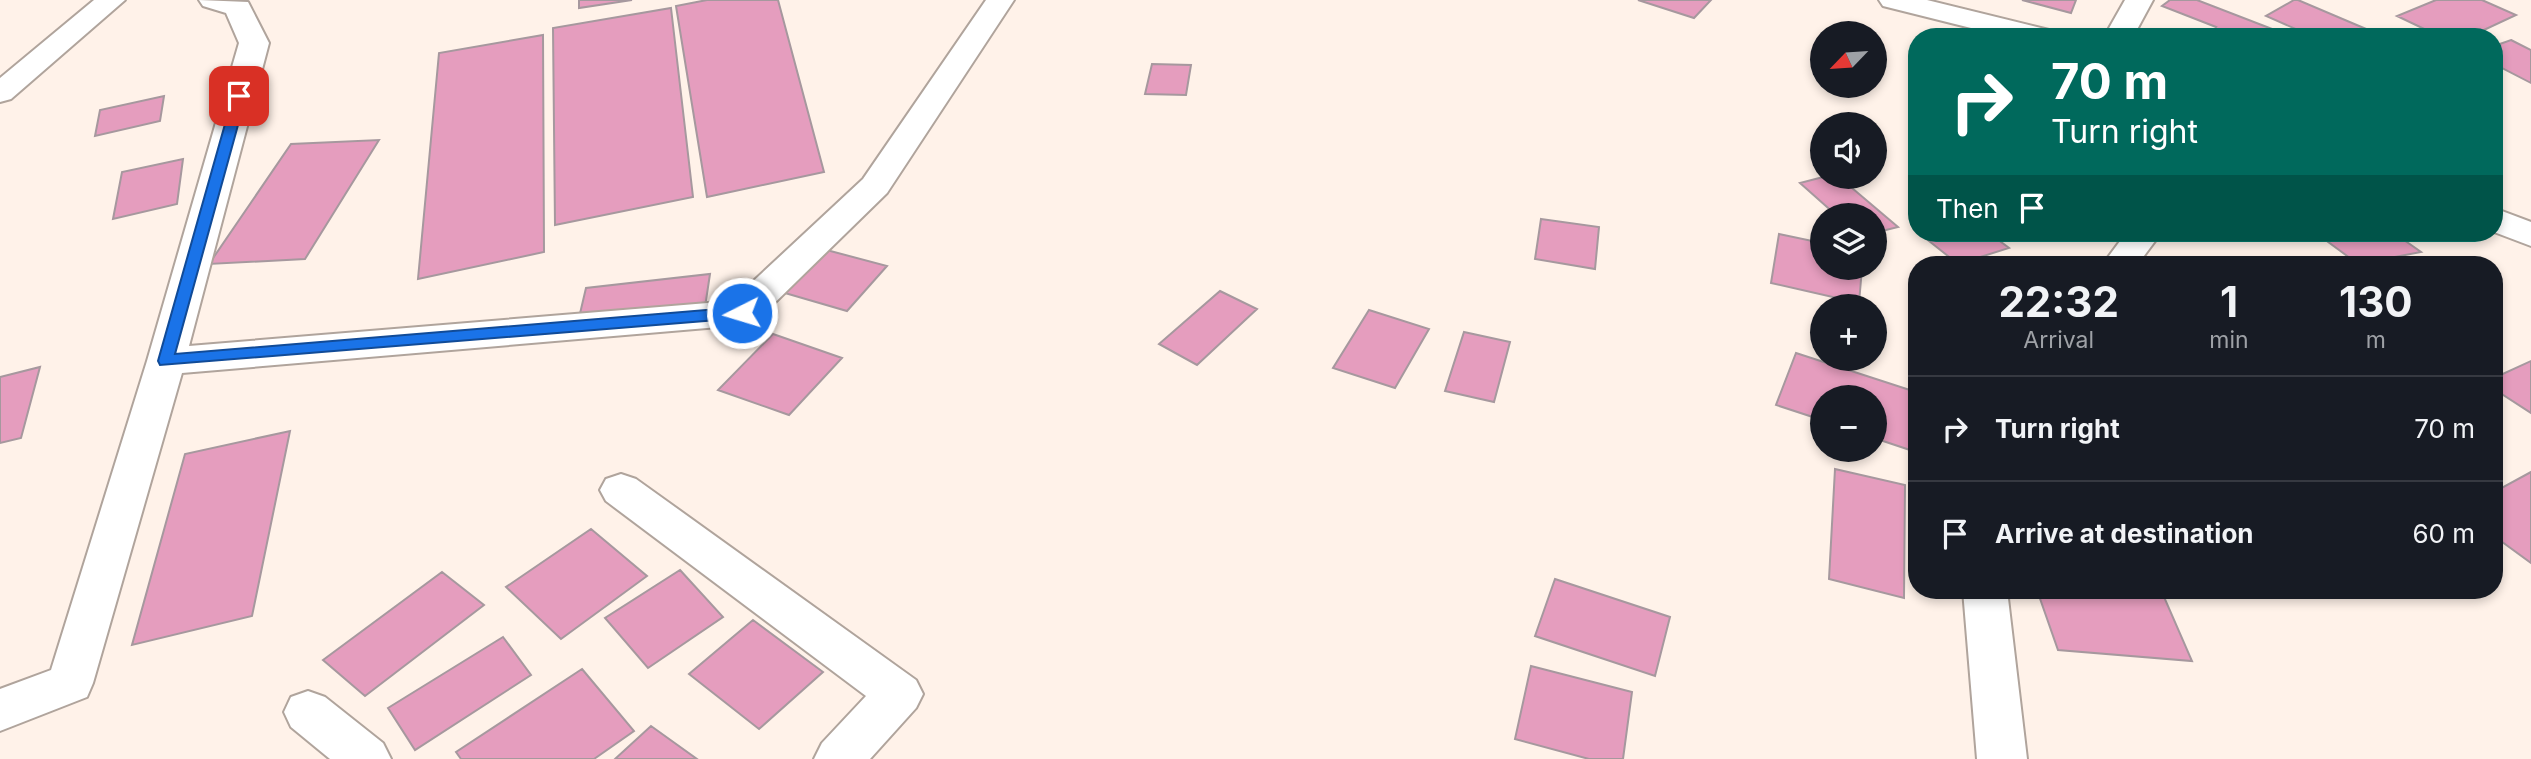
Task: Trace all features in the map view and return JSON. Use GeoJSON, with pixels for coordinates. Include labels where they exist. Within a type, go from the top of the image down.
{"type":"FeatureCollection","features":[{"type":"Feature","properties":{"kind":"street"},"geometry":{"type":"LineString","coordinates":[[0,93],[111,0]]}},
{"type":"Feature","properties":{"kind":"street"},"geometry":{"type":"LineString","coordinates":[[0,710],[70,684],[166,361],[254,43],[238,8],[213,0]]}},
{"type":"Feature","properties":{"kind":"street"},"geometry":{"type":"LineString","coordinates":[[166,361],[742,313],[874,186],[1000,0]]}},
{"type":"Feature","properties":{"kind":"street"},"geometry":{"type":"LineString","coordinates":[[1894,0],[2007,28]]}},
{"type":"Feature","properties":{"kind":"street"},"geometry":{"type":"LineString","coordinates":[[2123,28],[2139,0]]}},
{"type":"Feature","properties":{"kind":"street"},"geometry":{"type":"LineString","coordinates":[[2503,223],[2531,235]]}},
{"type":"Feature","properties":{"kind":"street"},"geometry":{"type":"LineString","coordinates":[[2126,256],[2137,242]]}},
{"type":"Feature","properties":{"kind":"street"},"geometry":{"type":"LineString","coordinates":[[621,490],[899,694],[839,759]]}},
{"type":"Feature","properties":{"kind":"street"},"geometry":{"type":"LineString","coordinates":[[1986,599],[2002,759]]}},
{"type":"Feature","properties":{"kind":"street"},"geometry":{"type":"LineString","coordinates":[[308,712],[366,759]]}},
{"type":"Feature","properties":{"kind":"building"},"geometry":{"type":"Polygon","coordinates":[[[579,0],[632,0],[579,8],[579,0]]]}},
{"type":"Feature","properties":{"kind":"building"},"geometry":{"type":"Polygon","coordinates":[[[707,0],[778,0],[824,172],[707,197],[676,6],[707,0]]]}},
{"type":"Feature","properties":{"kind":"building"},"geometry":{"type":"Polygon","coordinates":[[[1638,0],[1711,0],[1694,18],[1638,0]]]}},
{"type":"Feature","properties":{"kind":"building"},"geometry":{"type":"Polygon","coordinates":[[[2022,0],[2076,0],[2071,13],[2022,0]]]}},
{"type":"Feature","properties":{"kind":"building"},"geometry":{"type":"Polygon","coordinates":[[[2170,0],[2197,0],[2270,28],[2215,28],[2162,6],[2170,0]]]}},
{"type":"Feature","properties":{"kind":"building"},"geometry":{"type":"Polygon","coordinates":[[[2298,0],[2364,28],[2293,28],[2266,16],[2298,0]]]}},
{"type":"Feature","properties":{"kind":"building"},"geometry":{"type":"Polygon","coordinates":[[[2436,0],[2482,0],[2516,15],[2488,28],[2422,28],[2397,16],[2436,0]]]}},
{"type":"Feature","properties":{"kind":"building"},"geometry":{"type":"Polygon","coordinates":[[[671,8],[693,197],[555,225],[553,28],[671,8]]]}},
{"type":"Feature","properties":{"kind":"building"},"geometry":{"type":"Polygon","coordinates":[[[543,35],[544,252],[418,279],[439,53],[543,35]]]}},
{"type":"Feature","properties":{"kind":"building"},"geometry":{"type":"Polygon","coordinates":[[[2511,40],[2531,50],[2531,83],[2503,69],[2503,43],[2511,40]]]}},
{"type":"Feature","properties":{"kind":"building"},"geometry":{"type":"Polygon","coordinates":[[[1152,64],[1191,65],[1186,95],[1145,94],[1152,64]]]}},
{"type":"Feature","properties":{"kind":"building"},"geometry":{"type":"Polygon","coordinates":[[[164,96],[160,121],[95,136],[100,110],[164,96]]]}},
{"type":"Feature","properties":{"kind":"building"},"geometry":{"type":"Polygon","coordinates":[[[379,140],[305,259],[209,264],[291,144],[379,140]]]}},
{"type":"Feature","properties":{"kind":"building"},"geometry":{"type":"Polygon","coordinates":[[[183,159],[177,204],[113,219],[122,172],[183,159]]]}},
{"type":"Feature","properties":{"kind":"building"},"geometry":{"type":"Polygon","coordinates":[[[1810,180],[1810,189],[1853,189],[1870,203],[1822,203],[1800,183],[1810,180]]]}},
{"type":"Feature","properties":{"kind":"building"},"geometry":{"type":"Polygon","coordinates":[[[1887,218],[1898,227],[1887,230],[1887,218]]]}},
{"type":"Feature","properties":{"kind":"building"},"geometry":{"type":"Polygon","coordinates":[[[1541,219],[1599,227],[1595,269],[1535,259],[1541,219]]]}},
{"type":"Feature","properties":{"kind":"building"},"geometry":{"type":"Polygon","coordinates":[[[1779,234],[1810,240],[1810,280],[1861,280],[1860,294],[1819,294],[1771,283],[1779,234]]]}},
{"type":"Feature","properties":{"kind":"building"},"geometry":{"type":"Polygon","coordinates":[[[1930,242],[2001,242],[2009,248],[1984,256],[1948,256],[1930,242]]]}},
{"type":"Feature","properties":{"kind":"building"},"geometry":{"type":"Polygon","coordinates":[[[2328,242],[2407,242],[2421,252],[2400,256],[2347,256],[2328,242]]]}},
{"type":"Feature","properties":{"kind":"building"},"geometry":{"type":"Polygon","coordinates":[[[819,248],[887,266],[847,311],[778,291],[819,248]]]}},
{"type":"Feature","properties":{"kind":"building"},"geometry":{"type":"Polygon","coordinates":[[[710,274],[705,307],[578,322],[586,288],[710,274]]]}},
{"type":"Feature","properties":{"kind":"building"},"geometry":{"type":"Polygon","coordinates":[[[1220,291],[1257,309],[1197,365],[1159,344],[1220,291]]]}},
{"type":"Feature","properties":{"kind":"building"},"geometry":{"type":"Polygon","coordinates":[[[1369,310],[1429,329],[1395,388],[1333,368],[1369,310]]]}},
{"type":"Feature","properties":{"kind":"building"},"geometry":{"type":"Polygon","coordinates":[[[1464,332],[1510,342],[1494,402],[1445,391],[1464,332]]]}},
{"type":"Feature","properties":{"kind":"building"},"geometry":{"type":"Polygon","coordinates":[[[773,334],[842,358],[789,415],[718,390],[773,334]]]}},
{"type":"Feature","properties":{"kind":"building"},"geometry":{"type":"Polygon","coordinates":[[[1796,353],[1810,358],[1810,371],[1851,371],[1908,389],[1908,449],[1887,442],[1887,385],[1810,385],[1810,416],[1776,405],[1796,353]]]}},
{"type":"Feature","properties":{"kind":"building"},"geometry":{"type":"Polygon","coordinates":[[[2531,361],[2531,413],[2503,395],[2503,374],[2531,361]]]}},
{"type":"Feature","properties":{"kind":"building"},"geometry":{"type":"Polygon","coordinates":[[[40,367],[21,438],[0,443],[0,377],[40,367]]]}},
{"type":"Feature","properties":{"kind":"building"},"geometry":{"type":"Polygon","coordinates":[[[290,431],[252,616],[132,645],[185,454],[290,431]]]}},
{"type":"Feature","properties":{"kind":"building"},"geometry":{"type":"Polygon","coordinates":[[[1835,469],[1905,485],[1904,598],[1829,579],[1835,469]]]}},
{"type":"Feature","properties":{"kind":"building"},"geometry":{"type":"Polygon","coordinates":[[[2531,472],[2531,563],[2503,543],[2503,487],[2531,472]]]}},
{"type":"Feature","properties":{"kind":"building"},"geometry":{"type":"Polygon","coordinates":[[[591,529],[647,576],[561,639],[506,587],[591,529]]]}},
{"type":"Feature","properties":{"kind":"building"},"geometry":{"type":"Polygon","coordinates":[[[680,570],[723,617],[648,668],[605,618],[680,570]]]}},
{"type":"Feature","properties":{"kind":"building"},"geometry":{"type":"Polygon","coordinates":[[[442,572],[484,605],[365,696],[323,660],[442,572]]]}},
{"type":"Feature","properties":{"kind":"building"},"geometry":{"type":"Polygon","coordinates":[[[1555,579],[1670,617],[1655,676],[1535,636],[1555,579]]]}},
{"type":"Feature","properties":{"kind":"building"},"geometry":{"type":"Polygon","coordinates":[[[2040,599],[2165,599],[2192,661],[2058,650],[2040,599]]]}},
{"type":"Feature","properties":{"kind":"building"},"geometry":{"type":"Polygon","coordinates":[[[753,620],[823,672],[759,729],[689,674],[753,620]]]}},
{"type":"Feature","properties":{"kind":"building"},"geometry":{"type":"Polygon","coordinates":[[[503,637],[531,675],[415,750],[388,708],[503,637]]]}},
{"type":"Feature","properties":{"kind":"building"},"geometry":{"type":"Polygon","coordinates":[[[1531,666],[1632,692],[1623,759],[1589,759],[1515,739],[1531,666]]]}},
{"type":"Feature","properties":{"kind":"building"},"geometry":{"type":"Polygon","coordinates":[[[582,669],[634,731],[594,759],[461,759],[456,752],[582,669]]]}},
{"type":"Feature","properties":{"kind":"building"},"geometry":{"type":"Polygon","coordinates":[[[651,726],[697,759],[615,759],[651,726]]]}},
{"type":"Feature","properties":{"kind":"route"},"geometry":{"type":"LineString","coordinates":[[239,96],[166,361],[742,313]]}}]}
